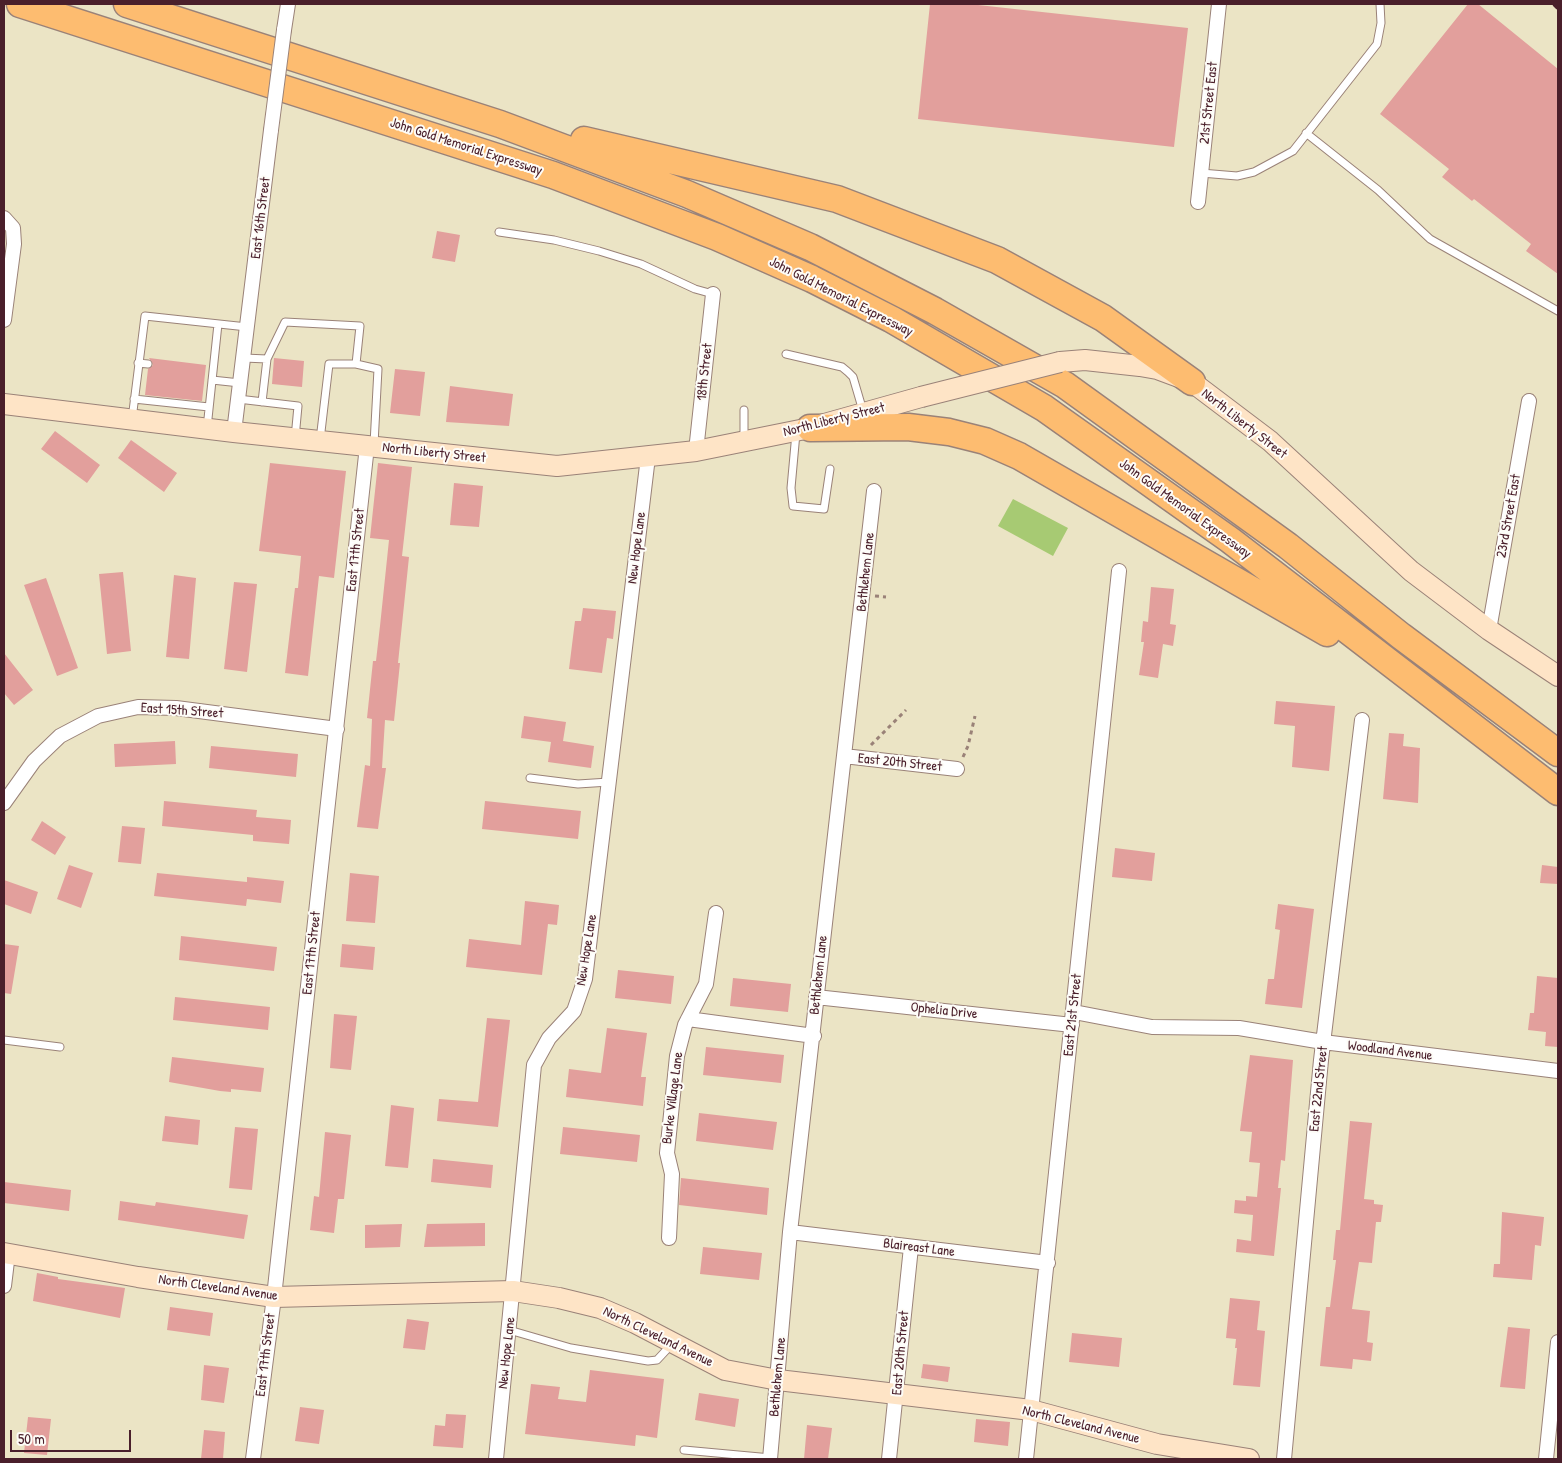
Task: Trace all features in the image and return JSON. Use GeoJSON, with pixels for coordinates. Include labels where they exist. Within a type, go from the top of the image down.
{"type":"FeatureCollection","features":[{"type":"Feature","properties":{"kind":"highway","name":"John Gold Memorial Expressway"},"geometry":{"type":"LineString","coordinates":[[20,4],[553,175],[717,237],[812,279],[891,319],[1044,408],[1230,540],[1558,792]]}},
{"type":"Feature","properties":{"kind":"highway","name":"John Gold Memorial Expressway"},"geometry":{"type":"LineString","coordinates":[[127,4],[500,124],[686,194],[810,247],[934,311],[1065,385],[1288,546],[1402,636],[1558,754]]}},
{"type":"Feature","properties":{"kind":"highway"},"geometry":{"type":"LineString","coordinates":[[137,4],[168,17]]}},
{"type":"Feature","properties":{"kind":"highway"},"geometry":{"type":"LineString","coordinates":[[500,124],[548,132],[837,199],[997,260],[1035,279],[1103,318],[1192,382]]}},
{"type":"Feature","properties":{"kind":"highway"},"geometry":{"type":"LineString","coordinates":[[803,429],[908,427],[949,432],[984,441],[1019,456],[1420,686]]}},
{"type":"Feature","properties":{"kind":"main road","name":"North Liberty Street"},"geometry":{"type":"LineString","coordinates":[[4,404],[133,409],[207,428],[234,432],[557,466],[696,451],[803,429],[1060,362],[1085,360],[1140,366],[1192,382],[1270,441],[1411,571],[1489,630],[1558,676]]}},
{"type":"Feature","properties":{"kind":"main road","name":"North Cleveland Avenue"},"geometry":{"type":"LineString","coordinates":[[6,1253],[138,1277],[274,1297],[513,1291],[558,1298],[600,1308],[674,1343],[725,1370],[778,1380],[1031,1410],[1157,1444],[1249,1459]]}},
{"type":"Feature","properties":{"kind":"street","name":"East 16th Street"},"geometry":{"type":"LineString","coordinates":[[234,432],[288,4]]}},
{"type":"Feature","properties":{"kind":"street","name":"21st Street East"},"geometry":{"type":"LineString","coordinates":[[1198,202],[1219,4]]}},
{"type":"Feature","properties":{"kind":"street"},"geometry":{"type":"LineString","coordinates":[[4,218],[13,228],[14,244],[4,320]]}},
{"type":"Feature","properties":{"kind":"street","name":"18th Street"},"geometry":{"type":"LineString","coordinates":[[696,451],[713,294]]}},
{"type":"Feature","properties":{"kind":"street","name":"23rd Street East"},"geometry":{"type":"LineString","coordinates":[[1489,630],[1529,401]]}},
{"type":"Feature","properties":{"kind":"street","name":"East 17th Street"},"geometry":{"type":"LineString","coordinates":[[253,1459],[274,1297],[337,729],[371,446]]}},
{"type":"Feature","properties":{"kind":"street","name":"New Hope Lane"},"geometry":{"type":"LineString","coordinates":[[496,1459],[534,1065],[549,1038],[574,1011],[585,979],[648,457]]}},
{"type":"Feature","properties":{"kind":"street","name":"Bethlehem Lane"},"geometry":{"type":"LineString","coordinates":[[770,1459],[790,1232],[814,1036],[816,997],[874,491]]}},
{"type":"Feature","properties":{"kind":"street","name":"East 21st Street"},"geometry":{"type":"LineString","coordinates":[[1026,1459],[1119,572]]}},
{"type":"Feature","properties":{"kind":"street","name":"East 15th Street"},"geometry":{"type":"LineString","coordinates":[[4,803],[34,761],[60,736],[98,716],[130,709],[176,708],[337,729]]}},
{"type":"Feature","properties":{"kind":"street","name":"East 22nd Street"},"geometry":{"type":"LineString","coordinates":[[1284,1459],[1323,1042],[1362,720]]}},
{"type":"Feature","properties":{"kind":"street","name":"East 20th Street"},"geometry":{"type":"LineString","coordinates":[[844,756],[957,769]]}},
{"type":"Feature","properties":{"kind":"street","name":"Burke Village Lane"},"geometry":{"type":"LineString","coordinates":[[670,1238],[672,1174],[667,1153],[677,1056],[688,1019],[706,984],[716,913]]}},
{"type":"Feature","properties":{"kind":"street","name":"Ophelia Drive"},"geometry":{"type":"LineString","coordinates":[[816,997],[1073,1019]]}},
{"type":"Feature","properties":{"kind":"street"},"geometry":{"type":"LineString","coordinates":[[688,1019],[814,1036]]}},
{"type":"Feature","properties":{"kind":"street","name":"Woodland Avenue"},"geometry":{"type":"LineString","coordinates":[[1073,1019],[1152,1027],[1239,1028],[1323,1042],[1558,1071]]}},
{"type":"Feature","properties":{"kind":"street","name":"Blaireast Lane"},"geometry":{"type":"LineString","coordinates":[[790,1232],[1048,1262]]}},
{"type":"Feature","properties":{"kind":"street","name":"East 20th Street"},"geometry":{"type":"LineString","coordinates":[[890,1459],[911,1247]]}},
{"type":"Feature","properties":{"kind":"street"},"geometry":{"type":"LineString","coordinates":[[4,1286],[6,1253]]}},
{"type":"Feature","properties":{"kind":"street"},"geometry":{"type":"LineString","coordinates":[[1546,1459],[1558,1342]]}},
{"type":"Feature","properties":{"kind":"lane"},"geometry":{"type":"LineString","coordinates":[[1202,172],[1237,176],[1254,172],[1292,151],[1377,44],[1381,23],[1380,4]]}},
{"type":"Feature","properties":{"kind":"lane"},"geometry":{"type":"LineString","coordinates":[[1306,133],[1378,190],[1430,239],[1558,311]]}},
{"type":"Feature","properties":{"kind":"lane"},"geometry":{"type":"LineString","coordinates":[[499,232],[554,240],[599,251],[653,268],[695,289],[713,294]]}},
{"type":"Feature","properties":{"kind":"lane"},"geometry":{"type":"LineString","coordinates":[[209,407],[158,399],[133,409],[144,316],[247,327]]}},
{"type":"Feature","properties":{"kind":"lane"},"geometry":{"type":"LineString","coordinates":[[262,402],[267,359],[285,322],[360,326],[356,364]]}},
{"type":"Feature","properties":{"kind":"lane"},"geometry":{"type":"LineString","coordinates":[[207,428],[212,380],[210,371],[218,324]]}},
{"type":"Feature","properties":{"kind":"lane"},"geometry":{"type":"LineString","coordinates":[[786,354],[842,368],[848,372],[853,377],[864,414]]}},
{"type":"Feature","properties":{"kind":"lane"},"geometry":{"type":"LineString","coordinates":[[244,358],[267,359]]}},
{"type":"Feature","properties":{"kind":"lane"},"geometry":{"type":"LineString","coordinates":[[138,363],[148,364]]}},
{"type":"Feature","properties":{"kind":"lane"},"geometry":{"type":"LineString","coordinates":[[320,441],[329,364],[356,364],[378,369],[371,446]]}},
{"type":"Feature","properties":{"kind":"lane"},"geometry":{"type":"LineString","coordinates":[[212,380],[240,383]]}},
{"type":"Feature","properties":{"kind":"lane"},"geometry":{"type":"LineString","coordinates":[[238,399],[298,406],[295,438]]}},
{"type":"Feature","properties":{"kind":"lane"},"geometry":{"type":"LineString","coordinates":[[744,410],[744,441]]}},
{"type":"Feature","properties":{"kind":"lane"},"geometry":{"type":"LineString","coordinates":[[803,429],[791,488],[793,506],[824,509],[830,469]]}},
{"type":"Feature","properties":{"kind":"lane"},"geometry":{"type":"LineString","coordinates":[[530,778],[578,784],[609,782]]}},
{"type":"Feature","properties":{"kind":"lane"},"geometry":{"type":"LineString","coordinates":[[4,1040],[60,1047]]}},
{"type":"Feature","properties":{"kind":"lane"},"geometry":{"type":"LineString","coordinates":[[509,1330],[571,1348],[648,1361],[657,1360],[674,1343]]}},
{"type":"Feature","properties":{"kind":"lane"},"geometry":{"type":"LineString","coordinates":[[684,1450],[770,1459]]}},
{"type":"Feature","properties":{"kind":"path"},"geometry":{"type":"LineString","coordinates":[[875,596],[886,597]]}},
{"type":"Feature","properties":{"kind":"path"},"geometry":{"type":"LineString","coordinates":[[863,758],[868,748],[906,710]]}},
{"type":"Feature","properties":{"kind":"path"},"geometry":{"type":"LineString","coordinates":[[957,769],[968,746],[975,716]]}},
{"type":"Feature","properties":{"kind":"green space"},"geometry":{"type":"Polygon","coordinates":[[[1013,499],[1068,528],[1053,556],[998,526],[1013,499]]]}},
{"type":"Feature","properties":{"kind":"building"},"geometry":{"type":"Polygon","coordinates":[[[930,4],[969,4],[1188,28],[1174,147],[918,119],[930,4]]]}},
{"type":"Feature","properties":{"kind":"building"},"geometry":{"type":"Polygon","coordinates":[[[1468,4],[1478,4],[1558,69],[1558,274],[1526,251],[1531,244],[1474,199],[1472,201],[1442,177],[1449,169],[1380,114],[1468,4]]]}},
{"type":"Feature","properties":{"kind":"building"},"geometry":{"type":"Polygon","coordinates":[[[437,231],[460,235],[455,262],[432,258],[437,231]]]}},
{"type":"Feature","properties":{"kind":"building"},"geometry":{"type":"Polygon","coordinates":[[[149,358],[206,365],[202,401],[145,395],[148,369],[153,365],[149,358]]]}},
{"type":"Feature","properties":{"kind":"building"},"geometry":{"type":"Polygon","coordinates":[[[274,358],[304,361],[302,387],[272,384],[274,358]]]}},
{"type":"Feature","properties":{"kind":"building"},"geometry":{"type":"Polygon","coordinates":[[[395,369],[425,372],[420,416],[390,413],[395,369]]]}},
{"type":"Feature","properties":{"kind":"building"},"geometry":{"type":"Polygon","coordinates":[[[450,386],[513,394],[509,426],[446,422],[450,386]]]}},
{"type":"Feature","properties":{"kind":"building"},"geometry":{"type":"Polygon","coordinates":[[[55,431],[100,465],[87,483],[41,449],[55,431]]]}},
{"type":"Feature","properties":{"kind":"building"},"geometry":{"type":"Polygon","coordinates":[[[131,440],[177,473],[164,492],[118,458],[131,440]]]}},
{"type":"Feature","properties":{"kind":"building"},"geometry":{"type":"Polygon","coordinates":[[[270,463],[346,471],[334,578],[319,576],[308,676],[285,673],[295,588],[298,588],[301,556],[259,551],[270,463]]]}},
{"type":"Feature","properties":{"kind":"building"},"geometry":{"type":"Polygon","coordinates":[[[378,463],[412,467],[402,556],[409,557],[398,663],[400,663],[394,721],[385,720],[382,768],[386,768],[378,829],[357,827],[365,765],[370,766],[372,719],[367,718],[373,661],[376,661],[389,540],[370,538],[378,463]]]}},
{"type":"Feature","properties":{"kind":"building"},"geometry":{"type":"Polygon","coordinates":[[[454,483],[483,486],[479,527],[450,525],[454,483]]]}},
{"type":"Feature","properties":{"kind":"building"},"geometry":{"type":"Polygon","coordinates":[[[123,572],[131,651],[107,654],[99,574],[123,572]]]}},
{"type":"Feature","properties":{"kind":"building"},"geometry":{"type":"Polygon","coordinates":[[[174,575],[196,578],[189,659],[166,657],[174,575]]]}},
{"type":"Feature","properties":{"kind":"building"},"geometry":{"type":"Polygon","coordinates":[[[46,578],[78,668],[57,676],[24,585],[46,578]]]}},
{"type":"Feature","properties":{"kind":"building"},"geometry":{"type":"Polygon","coordinates":[[[234,582],[257,584],[247,672],[224,669],[234,582]]]}},
{"type":"Feature","properties":{"kind":"building"},"geometry":{"type":"Polygon","coordinates":[[[1151,587],[1174,589],[1170,624],[1176,625],[1173,646],[1163,644],[1158,678],[1139,675],[1144,642],[1141,642],[1143,621],[1148,622],[1151,587]]]}},
{"type":"Feature","properties":{"kind":"building"},"geometry":{"type":"Polygon","coordinates":[[[583,608],[616,611],[613,639],[607,638],[602,673],[569,669],[575,621],[581,621],[583,608]]]}},
{"type":"Feature","properties":{"kind":"building"},"geometry":{"type":"Polygon","coordinates":[[[4,653],[33,690],[14,705],[4,693],[4,653]]]}},
{"type":"Feature","properties":{"kind":"building"},"geometry":{"type":"Polygon","coordinates":[[[1276,701],[1335,706],[1329,771],[1292,767],[1295,726],[1274,724],[1276,701]]]}},
{"type":"Feature","properties":{"kind":"building"},"geometry":{"type":"Polygon","coordinates":[[[524,716],[566,722],[563,741],[594,746],[591,768],[548,762],[551,742],[521,738],[524,716]]]}},
{"type":"Feature","properties":{"kind":"building"},"geometry":{"type":"Polygon","coordinates":[[[1389,733],[1404,734],[1403,746],[1420,748],[1418,803],[1383,799],[1389,733]]]}},
{"type":"Feature","properties":{"kind":"building"},"geometry":{"type":"Polygon","coordinates":[[[175,741],[176,764],[115,767],[114,744],[175,741]]]}},
{"type":"Feature","properties":{"kind":"building"},"geometry":{"type":"Polygon","coordinates":[[[211,746],[298,754],[296,777],[209,768],[211,746]]]}},
{"type":"Feature","properties":{"kind":"building"},"geometry":{"type":"Polygon","coordinates":[[[164,801],[257,810],[256,817],[291,820],[289,844],[253,841],[253,835],[162,826],[164,801]]]}},
{"type":"Feature","properties":{"kind":"building"},"geometry":{"type":"Polygon","coordinates":[[[485,801],[581,811],[578,839],[482,829],[485,801]]]}},
{"type":"Feature","properties":{"kind":"building"},"geometry":{"type":"Polygon","coordinates":[[[42,821],[66,837],[55,855],[31,840],[42,821]]]}},
{"type":"Feature","properties":{"kind":"building"},"geometry":{"type":"Polygon","coordinates":[[[122,826],[145,828],[141,864],[118,862],[122,826]]]}},
{"type":"Feature","properties":{"kind":"building"},"geometry":{"type":"Polygon","coordinates":[[[1115,848],[1155,853],[1152,881],[1112,877],[1115,848]]]}},
{"type":"Feature","properties":{"kind":"building"},"geometry":{"type":"Polygon","coordinates":[[[69,865],[93,873],[81,908],[57,899],[69,865]]]}},
{"type":"Feature","properties":{"kind":"building"},"geometry":{"type":"Polygon","coordinates":[[[1542,865],[1558,867],[1558,884],[1540,883],[1542,865]]]}},
{"type":"Feature","properties":{"kind":"building"},"geometry":{"type":"Polygon","coordinates":[[[157,873],[247,882],[247,877],[284,881],[281,903],[247,899],[246,906],[154,896],[157,873]]]}},
{"type":"Feature","properties":{"kind":"building"},"geometry":{"type":"Polygon","coordinates":[[[350,873],[379,876],[375,923],[346,921],[350,873]]]}},
{"type":"Feature","properties":{"kind":"building"},"geometry":{"type":"Polygon","coordinates":[[[4,880],[38,892],[31,914],[4,904],[4,880]]]}},
{"type":"Feature","properties":{"kind":"building"},"geometry":{"type":"Polygon","coordinates":[[[525,901],[559,905],[557,925],[548,924],[542,975],[466,967],[469,939],[521,945],[525,901]]]}},
{"type":"Feature","properties":{"kind":"building"},"geometry":{"type":"Polygon","coordinates":[[[1278,904],[1314,909],[1302,1008],[1265,1004],[1268,979],[1274,979],[1280,930],[1275,929],[1278,904]]]}},
{"type":"Feature","properties":{"kind":"building"},"geometry":{"type":"Polygon","coordinates":[[[181,936],[277,947],[274,971],[179,960],[181,936]]]}},
{"type":"Feature","properties":{"kind":"building"},"geometry":{"type":"Polygon","coordinates":[[[4,944],[19,946],[11,994],[4,993],[4,944]]]}},
{"type":"Feature","properties":{"kind":"building"},"geometry":{"type":"Polygon","coordinates":[[[342,944],[375,947],[373,970],[340,967],[342,944]]]}},
{"type":"Feature","properties":{"kind":"building"},"geometry":{"type":"Polygon","coordinates":[[[618,970],[674,976],[671,1004],[615,998],[618,970]]]}},
{"type":"Feature","properties":{"kind":"building"},"geometry":{"type":"Polygon","coordinates":[[[1537,976],[1558,978],[1558,1047],[1545,1046],[1546,1032],[1528,1030],[1530,1013],[1534,1013],[1537,976]]]}},
{"type":"Feature","properties":{"kind":"building"},"geometry":{"type":"Polygon","coordinates":[[[733,978],[791,984],[788,1012],[730,1006],[733,978]]]}},
{"type":"Feature","properties":{"kind":"building"},"geometry":{"type":"Polygon","coordinates":[[[175,997],[270,1007],[268,1030],[173,1020],[175,997]]]}},
{"type":"Feature","properties":{"kind":"building"},"geometry":{"type":"Polygon","coordinates":[[[334,1014],[357,1016],[351,1070],[330,1068],[334,1014]]]}},
{"type":"Feature","properties":{"kind":"building"},"geometry":{"type":"Polygon","coordinates":[[[487,1018],[510,1020],[498,1127],[437,1121],[439,1099],[478,1102],[487,1018]]]}},
{"type":"Feature","properties":{"kind":"building"},"geometry":{"type":"Polygon","coordinates":[[[607,1028],[647,1033],[641,1077],[646,1077],[643,1106],[566,1097],[569,1069],[601,1073],[607,1028]]]}},
{"type":"Feature","properties":{"kind":"building"},"geometry":{"type":"Polygon","coordinates":[[[706,1047],[784,1055],[781,1083],[703,1075],[706,1047]]]}},
{"type":"Feature","properties":{"kind":"building"},"geometry":{"type":"Polygon","coordinates":[[[1250,1055],[1293,1060],[1285,1161],[1281,1160],[1278,1188],[1281,1188],[1274,1256],[1236,1252],[1237,1239],[1251,1241],[1253,1215],[1234,1213],[1235,1200],[1246,1201],[1246,1196],[1257,1197],[1260,1163],[1249,1162],[1252,1132],[1240,1131],[1250,1055]]]}},
{"type":"Feature","properties":{"kind":"building"},"geometry":{"type":"Polygon","coordinates":[[[172,1057],[264,1068],[261,1092],[231,1089],[231,1092],[220,1091],[169,1082],[172,1057]]]}},
{"type":"Feature","properties":{"kind":"building"},"geometry":{"type":"Polygon","coordinates":[[[391,1105],[414,1108],[408,1168],[385,1166],[391,1105]]]}},
{"type":"Feature","properties":{"kind":"building"},"geometry":{"type":"Polygon","coordinates":[[[699,1113],[777,1122],[773,1150],[696,1141],[699,1113]]]}},
{"type":"Feature","properties":{"kind":"building"},"geometry":{"type":"Polygon","coordinates":[[[165,1116],[200,1120],[198,1145],[162,1141],[165,1116]]]}},
{"type":"Feature","properties":{"kind":"building"},"geometry":{"type":"Polygon","coordinates":[[[1350,1121],[1372,1123],[1364,1199],[1374,1200],[1374,1204],[1383,1205],[1381,1222],[1376,1222],[1372,1263],[1359,1262],[1352,1309],[1370,1311],[1367,1342],[1373,1343],[1371,1361],[1353,1359],[1352,1369],[1320,1366],[1326,1307],[1330,1307],[1336,1260],[1333,1260],[1336,1230],[1340,1230],[1350,1121]]]}},
{"type":"Feature","properties":{"kind":"building"},"geometry":{"type":"Polygon","coordinates":[[[235,1127],[258,1129],[252,1190],[229,1188],[235,1127]]]}},
{"type":"Feature","properties":{"kind":"building"},"geometry":{"type":"Polygon","coordinates":[[[563,1127],[640,1135],[637,1162],[560,1154],[563,1127]]]}},
{"type":"Feature","properties":{"kind":"building"},"geometry":{"type":"Polygon","coordinates":[[[325,1132],[351,1135],[344,1199],[338,1199],[334,1233],[310,1230],[314,1196],[319,1197],[325,1132]]]}},
{"type":"Feature","properties":{"kind":"building"},"geometry":{"type":"Polygon","coordinates":[[[433,1159],[493,1165],[491,1188],[431,1182],[433,1159]]]}},
{"type":"Feature","properties":{"kind":"building"},"geometry":{"type":"Polygon","coordinates":[[[681,1178],[769,1188],[767,1215],[679,1205],[681,1178]]]}},
{"type":"Feature","properties":{"kind":"building"},"geometry":{"type":"Polygon","coordinates":[[[4,1182],[71,1190],[69,1211],[4,1203],[4,1182]]]}},
{"type":"Feature","properties":{"kind":"building"},"geometry":{"type":"Polygon","coordinates":[[[120,1201],[155,1206],[156,1202],[248,1215],[244,1239],[118,1220],[120,1201]]]}},
{"type":"Feature","properties":{"kind":"building"},"geometry":{"type":"Polygon","coordinates":[[[1502,1212],[1544,1217],[1541,1246],[1535,1245],[1532,1280],[1493,1277],[1494,1264],[1500,1264],[1502,1212]]]}},
{"type":"Feature","properties":{"kind":"building"},"geometry":{"type":"Polygon","coordinates":[[[485,1223],[485,1246],[424,1247],[427,1224],[485,1223]]]}},
{"type":"Feature","properties":{"kind":"building"},"geometry":{"type":"Polygon","coordinates":[[[402,1224],[400,1247],[365,1248],[365,1225],[402,1224]]]}},
{"type":"Feature","properties":{"kind":"building"},"geometry":{"type":"Polygon","coordinates":[[[703,1247],[762,1253],[759,1280],[700,1274],[703,1247]]]}},
{"type":"Feature","properties":{"kind":"building"},"geometry":{"type":"Polygon","coordinates":[[[37,1273],[58,1277],[58,1279],[125,1288],[120,1318],[33,1301],[37,1273]]]}},
{"type":"Feature","properties":{"kind":"building"},"geometry":{"type":"Polygon","coordinates":[[[1230,1298],[1260,1301],[1257,1330],[1265,1331],[1260,1387],[1233,1385],[1237,1348],[1235,1348],[1236,1339],[1226,1338],[1230,1298]]]}},
{"type":"Feature","properties":{"kind":"building"},"geometry":{"type":"Polygon","coordinates":[[[170,1307],[213,1313],[210,1336],[167,1330],[170,1307]]]}},
{"type":"Feature","properties":{"kind":"building"},"geometry":{"type":"Polygon","coordinates":[[[407,1319],[429,1322],[425,1350],[403,1348],[407,1319]]]}},
{"type":"Feature","properties":{"kind":"building"},"geometry":{"type":"Polygon","coordinates":[[[1508,1327],[1530,1329],[1525,1389],[1500,1387],[1508,1327]]]}},
{"type":"Feature","properties":{"kind":"building"},"geometry":{"type":"Polygon","coordinates":[[[1072,1333],[1122,1338],[1119,1367],[1069,1362],[1072,1333]]]}},
{"type":"Feature","properties":{"kind":"building"},"geometry":{"type":"Polygon","coordinates":[[[923,1364],[950,1367],[948,1382],[921,1378],[923,1364]]]}},
{"type":"Feature","properties":{"kind":"building"},"geometry":{"type":"Polygon","coordinates":[[[204,1365],[229,1368],[224,1403],[201,1400],[204,1365]]]}},
{"type":"Feature","properties":{"kind":"building"},"geometry":{"type":"Polygon","coordinates":[[[590,1370],[664,1379],[657,1438],[636,1435],[635,1446],[525,1434],[531,1384],[560,1387],[558,1399],[586,1402],[590,1370]]]}},
{"type":"Feature","properties":{"kind":"building"},"geometry":{"type":"Polygon","coordinates":[[[699,1393],[739,1399],[735,1427],[695,1420],[699,1393]]]}},
{"type":"Feature","properties":{"kind":"building"},"geometry":{"type":"Polygon","coordinates":[[[300,1407],[324,1410],[319,1444],[295,1441],[300,1407]]]}},
{"type":"Feature","properties":{"kind":"building"},"geometry":{"type":"Polygon","coordinates":[[[446,1414],[466,1415],[463,1448],[433,1446],[435,1425],[445,1426],[446,1414]]]}},
{"type":"Feature","properties":{"kind":"building"},"geometry":{"type":"Polygon","coordinates":[[[28,1417],[51,1419],[47,1455],[24,1453],[28,1417]]]}},
{"type":"Feature","properties":{"kind":"building"},"geometry":{"type":"Polygon","coordinates":[[[976,1419],[1010,1422],[1008,1446],[974,1442],[976,1419]]]}},
{"type":"Feature","properties":{"kind":"building"},"geometry":{"type":"Polygon","coordinates":[[[807,1425],[832,1428],[828,1459],[804,1459],[807,1425]]]}},
{"type":"Feature","properties":{"kind":"building"},"geometry":{"type":"Polygon","coordinates":[[[204,1430],[225,1432],[223,1459],[201,1459],[204,1430]]]}},
{"type":"Feature","properties":{"kind":"railway"},"geometry":{"type":"LineString","coordinates":[[1554,4],[1558,8]]}}]}
